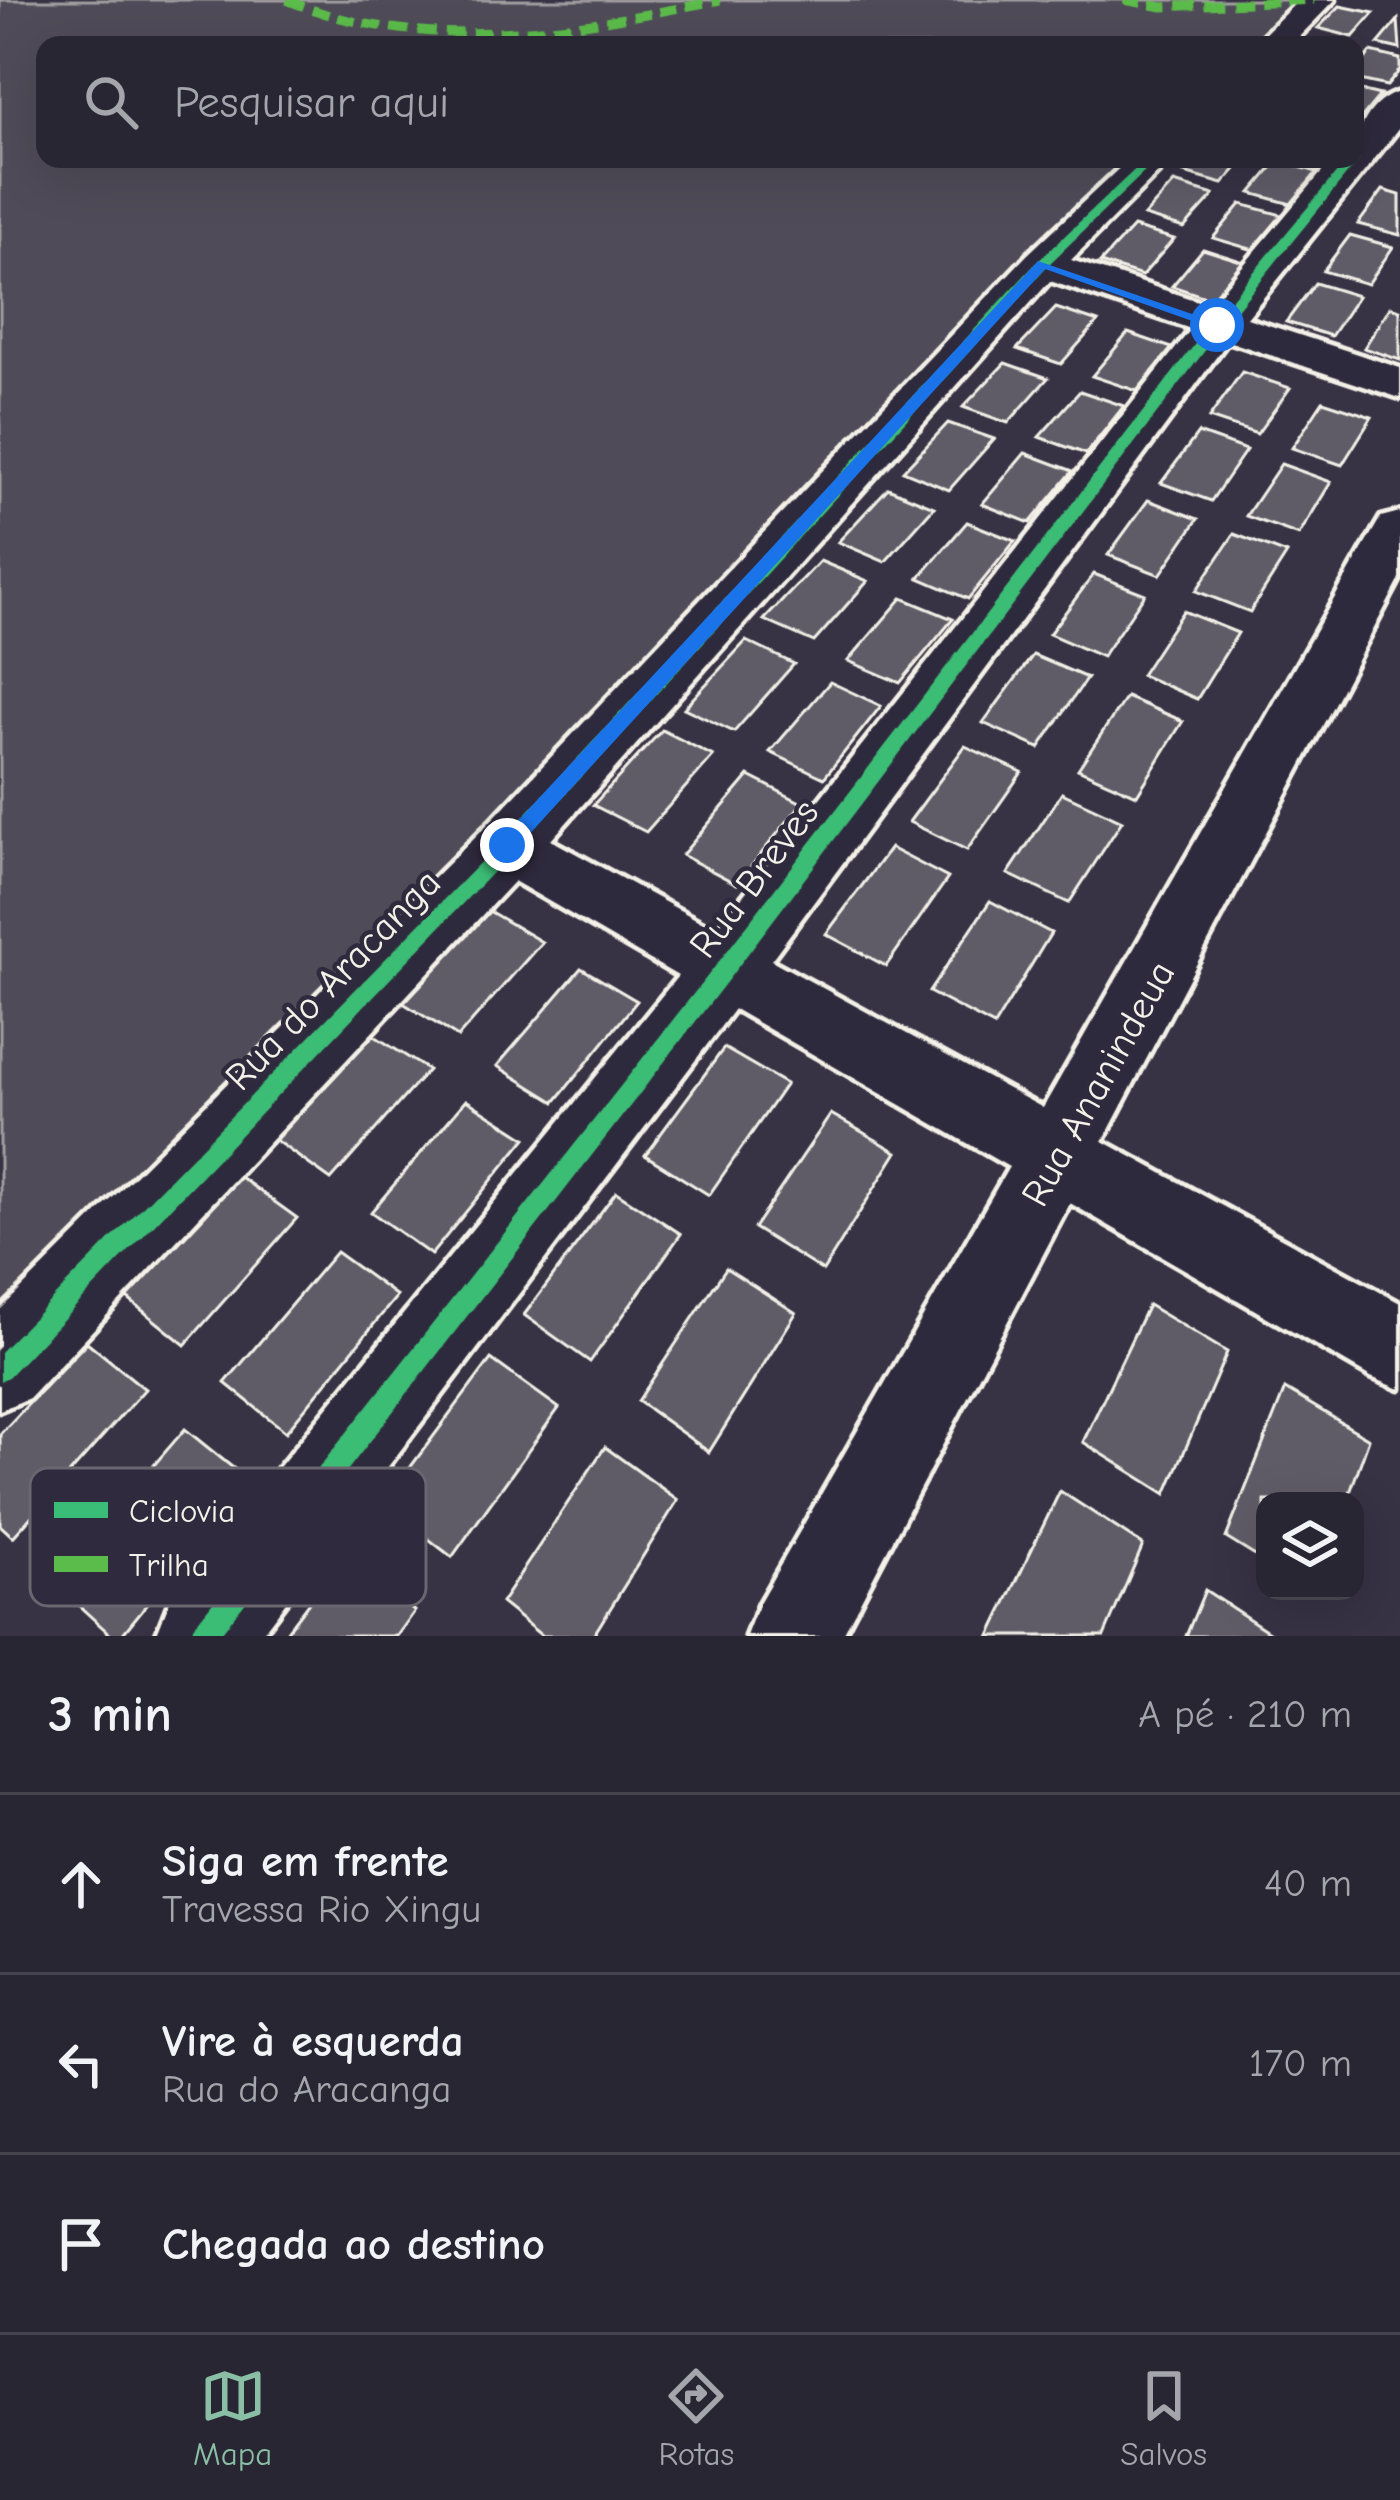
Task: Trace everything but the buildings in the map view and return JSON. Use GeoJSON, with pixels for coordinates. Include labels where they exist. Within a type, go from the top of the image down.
{"type":"FeatureCollection","features":[{"type":"Feature","properties":{"kind":"street"},"geometry":{"type":"LineString","coordinates":[[1280,36],[1318,0]]}},
{"type":"Feature","properties":{"kind":"street","name":"Rua Breves"},"geometry":{"type":"LineString","coordinates":[[1364,146],[1400,103]]}},
{"type":"Feature","properties":{"kind":"street","name":"Rua do Aracanga"},"geometry":{"type":"LineString","coordinates":[[0,1369],[507,845],[1042,263],[1142,168]]}},
{"type":"Feature","properties":{"kind":"street","name":"Rua Breves"},"geometry":{"type":"LineString","coordinates":[[334,1468],[724,970],[1217,325],[1346,168]]}},
{"type":"Feature","properties":{"kind":"street"},"geometry":{"type":"LineString","coordinates":[[1042,263],[1400,384]]}},
{"type":"Feature","properties":{"kind":"street","name":"Rua Ananindeua"},"geometry":{"type":"LineString","coordinates":[[792,1636],[1400,529]]}},
{"type":"Feature","properties":{"kind":"street"},"geometry":{"type":"LineString","coordinates":[[507,845],[1400,1348]]}},
{"type":"Feature","properties":{"kind":"street","name":"Rua Breves"},"geometry":{"type":"LineString","coordinates":[[202,1636],[226,1606]]}},
{"type":"Feature","properties":{"kind":"shaded area"},"geometry":{"type":"Polygon","coordinates":[[[0,0],[1304,0],[1269,36],[36,36],[36,168],[1139,168],[0,1326],[0,0]]]}},
{"type":"Feature","properties":{"kind":"marked path"},"geometry":{"type":"LineString","coordinates":[[287,0],[329,18],[438,32],[562,26],[720,0]]}},
{"type":"Feature","properties":{"kind":"marked path"},"geometry":{"type":"LineString","coordinates":[[1124,0],[1162,7],[1314,0]]}},
{"type":"Feature","properties":{"kind":"cycle path"},"geometry":{"type":"LineString","coordinates":[[0,1369],[507,846],[1042,264],[1143,168]]}},
{"type":"Feature","properties":{"kind":"cycle path"},"geometry":{"type":"LineString","coordinates":[[334,1468],[724,970],[1217,325],[1347,168]]}},
{"type":"Feature","properties":{"kind":"cycle path"},"geometry":{"type":"LineString","coordinates":[[202,1636],[226,1606]]}},
{"type":"Feature","properties":{"kind":"route"},"geometry":{"type":"LineString","coordinates":[[507,845],[1042,263],[1217,325]]}}]}
